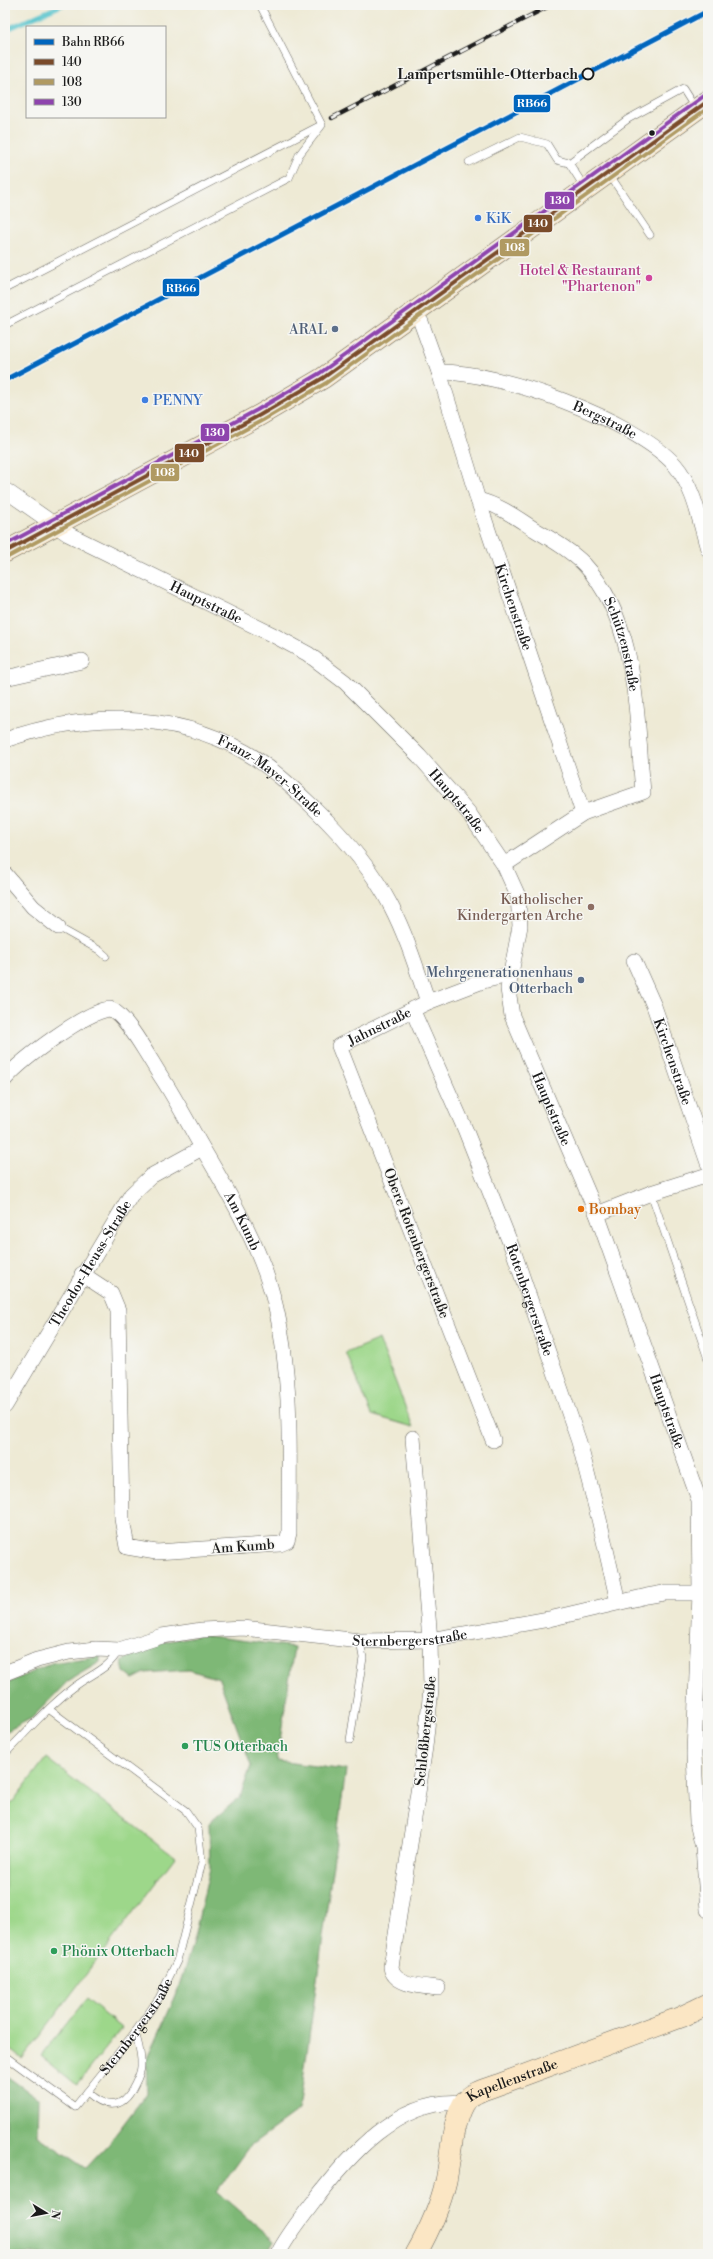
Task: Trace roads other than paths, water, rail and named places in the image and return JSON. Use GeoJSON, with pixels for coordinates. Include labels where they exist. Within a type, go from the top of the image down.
{"type":"FeatureCollection","features":[{"type":"Feature","properties":{"kind":"street"},"geometry":{"type":"LineString","coordinates":[[5,552],[294,396],[348,361],[702,105]]}},
{"type":"Feature","properties":{"kind":"street","name":"Kirchenstraße"},"geometry":{"type":"LineString","coordinates":[[414,312],[421,322],[439,372],[478,500],[583,814]]}},
{"type":"Feature","properties":{"kind":"street","name":"Bergstraße"},"geometry":{"type":"LineString","coordinates":[[439,372],[465,374],[539,392],[590,411],[648,443],[664,455],[683,478],[689,490],[708,549]]}},
{"type":"Feature","properties":{"kind":"street","name":"Hauptstraße"},"geometry":{"type":"LineString","coordinates":[[5,490],[55,526],[275,636],[328,668],[373,709],[419,756],[468,812],[504,865],[518,896],[520,910],[520,926],[509,975],[510,1001],[518,1034],[597,1214],[704,1505],[694,1754],[697,1823],[705,1867],[708,1910]]}},
{"type":"Feature","properties":{"kind":"street","name":"Schützenstraße"},"geometry":{"type":"LineString","coordinates":[[478,500],[497,506],[540,532],[584,564],[596,580],[607,599],[623,639],[630,666],[634,696],[643,792],[583,814]]}},
{"type":"Feature","properties":{"kind":"street"},"geometry":{"type":"LineString","coordinates":[[5,678],[82,661]]}},
{"type":"Feature","properties":{"kind":"street","name":"Franz-Mayer-Straße"},"geometry":{"type":"LineString","coordinates":[[5,740],[56,726],[85,722],[134,720],[193,730],[214,737],[246,752],[298,793],[342,838],[360,860],[391,906],[428,1002]]}},
{"type":"Feature","properties":{"kind":"street"},"geometry":{"type":"LineString","coordinates":[[504,865],[583,814]]}},
{"type":"Feature","properties":{"kind":"street"},"geometry":{"type":"LineString","coordinates":[[5,875],[33,907],[58,927]]}},
{"type":"Feature","properties":{"kind":"street","name":"Kirchenstraße"},"geometry":{"type":"LineString","coordinates":[[634,961],[654,1006],[708,1163]]}},
{"type":"Feature","properties":{"kind":"street","name":"Jahnstraße"},"geometry":{"type":"LineString","coordinates":[[339,1046],[428,1002],[483,981],[509,975]]}},
{"type":"Feature","properties":{"kind":"street","name":"Rotenbergerstraße"},"geometry":{"type":"LineString","coordinates":[[412,1009],[465,1129],[513,1250],[579,1442],[599,1518],[618,1602]]}},
{"type":"Feature","properties":{"kind":"street"},"geometry":{"type":"LineString","coordinates":[[5,1079],[28,1056],[95,1013],[102,1010],[113,1011],[128,1026],[167,1086],[202,1148]]}},
{"type":"Feature","properties":{"kind":"street","name":"Obere Rotenbergerstraße"},"geometry":{"type":"LineString","coordinates":[[339,1046],[493,1440]]}},
{"type":"Feature","properties":{"kind":"street","name":"Am Kumb"},"geometry":{"type":"LineString","coordinates":[[82,1274],[111,1293],[118,1310],[122,1519],[124,1542],[127,1547],[156,1552],[280,1544],[287,1541],[289,1525],[286,1383],[282,1341],[275,1306],[258,1253],[232,1198],[202,1148]]}},
{"type":"Feature","properties":{"kind":"street","name":"Theodor-Heuss-Straße"},"geometry":{"type":"LineString","coordinates":[[5,1406],[123,1205],[138,1187],[169,1165],[202,1148]]}},
{"type":"Feature","properties":{"kind":"street"},"geometry":{"type":"LineString","coordinates":[[597,1214],[651,1193],[708,1175]]}},
{"type":"Feature","properties":{"kind":"street","name":"Schloßbergstraße"},"geometry":{"type":"LineString","coordinates":[[413,1438],[430,1640],[431,1690],[429,1715],[392,1973],[400,1980],[438,1988]]}},
{"type":"Feature","properties":{"kind":"street","name":"Sternbergerstraße"},"geometry":{"type":"LineString","coordinates":[[5,1673],[37,1660],[69,1652],[96,1649],[119,1650],[162,1636],[202,1630],[242,1628],[360,1641],[430,1640],[542,1620],[664,1593],[700,1593]]}},
{"type":"Feature","properties":{"kind":"street","name":"Kapellenstraße"},"geometry":{"type":"LineString","coordinates":[[278,2254],[292,2231],[337,2172],[356,2152],[378,2134],[412,2111],[434,2103],[449,2101],[464,2102],[474,2094],[681,2018],[708,2004]]}},
{"type":"Feature","properties":{"kind":"street"},"geometry":{"type":"LineString","coordinates":[[416,2254],[431,2225],[440,2203],[454,2132],[464,2102]]}},
{"type":"Feature","properties":{"kind":"lane"},"geometry":{"type":"LineString","coordinates":[[260,5],[322,125]]}},
{"type":"Feature","properties":{"kind":"lane"},"geometry":{"type":"LineString","coordinates":[[569,163],[628,119],[683,89],[702,105]]}},
{"type":"Feature","properties":{"kind":"lane"},"geometry":{"type":"LineString","coordinates":[[5,289],[322,125]]}},
{"type":"Feature","properties":{"kind":"lane"},"geometry":{"type":"LineString","coordinates":[[5,325],[289,178],[299,155],[322,125]]}},
{"type":"Feature","properties":{"kind":"lane"},"geometry":{"type":"LineString","coordinates":[[469,162],[520,137],[547,144],[557,160],[569,163],[586,188]]}},
{"type":"Feature","properties":{"kind":"lane"},"geometry":{"type":"LineString","coordinates":[[608,172],[650,235]]}},
{"type":"Feature","properties":{"kind":"lane"},"geometry":{"type":"LineString","coordinates":[[58,927],[106,956]]}},
{"type":"Feature","properties":{"kind":"lane"},"geometry":{"type":"LineString","coordinates":[[651,1193],[708,1359]]}},
{"type":"Feature","properties":{"kind":"lane"},"geometry":{"type":"LineString","coordinates":[[350,1740],[363,1658],[360,1641]]}},
{"type":"Feature","properties":{"kind":"lane"},"geometry":{"type":"LineString","coordinates":[[5,1754],[31,1726],[74,1687],[112,1662],[119,1650]]}},
{"type":"Feature","properties":{"kind":"lane","name":"Sternbergerstraße"},"geometry":{"type":"LineString","coordinates":[[5,2056],[75,2107],[135,2032],[159,1998],[176,1961],[202,1862],[198,1828],[186,1811],[50,1710]]}},
{"type":"Feature","properties":{"kind":"lane"},"geometry":{"type":"LineString","coordinates":[[87,2092],[99,2102],[116,2104],[124,2100],[132,2092],[141,2066],[135,2032]]}},
{"type":"Feature","properties":{"kind":"waterway"},"geometry":{"type":"LineString","coordinates":[[5,30],[62,5]]}},
{"type":"Feature","properties":{"kind":"railway"},"geometry":{"type":"LineString","coordinates":[[332,118],[551,5]]}},
{"type":"Feature","properties":{"kind":"rail line","name":"RB66"},"geometry":{"type":"LineString","coordinates":[[5,380],[708,11]]}},
{"type":"Feature","properties":{"kind":"place","name":"Lampertsmühle-Otterbach"},"geometry":{"type":"Point","coordinates":[588,74]}},
{"type":"Feature","properties":{"kind":"place","name":"KiK"},"geometry":{"type":"Point","coordinates":[478,218]}},
{"type":"Feature","properties":{"kind":"place","name":"Hotel & Restaurant \"Phartenon\""},"geometry":{"type":"Point","coordinates":[649,278]}},
{"type":"Feature","properties":{"kind":"place","name":"ARAL"},"geometry":{"type":"Point","coordinates":[335,329]}},
{"type":"Feature","properties":{"kind":"place","name":"PENNY"},"geometry":{"type":"Point","coordinates":[145,400]}},
{"type":"Feature","properties":{"kind":"place","name":"Katholischer Kindergarten Arche"},"geometry":{"type":"Point","coordinates":[591,907]}},
{"type":"Feature","properties":{"kind":"place","name":"Mehrgenerationenhaus Otterbach"},"geometry":{"type":"Point","coordinates":[581,980]}},
{"type":"Feature","properties":{"kind":"place","name":"Bombay"},"geometry":{"type":"Point","coordinates":[581,1209]}},
{"type":"Feature","properties":{"kind":"place","name":"TUS Otterbach"},"geometry":{"type":"Point","coordinates":[185,1746]}},
{"type":"Feature","properties":{"kind":"place","name":"Phönix Otterbach"},"geometry":{"type":"Point","coordinates":[54,1951]}}]}
